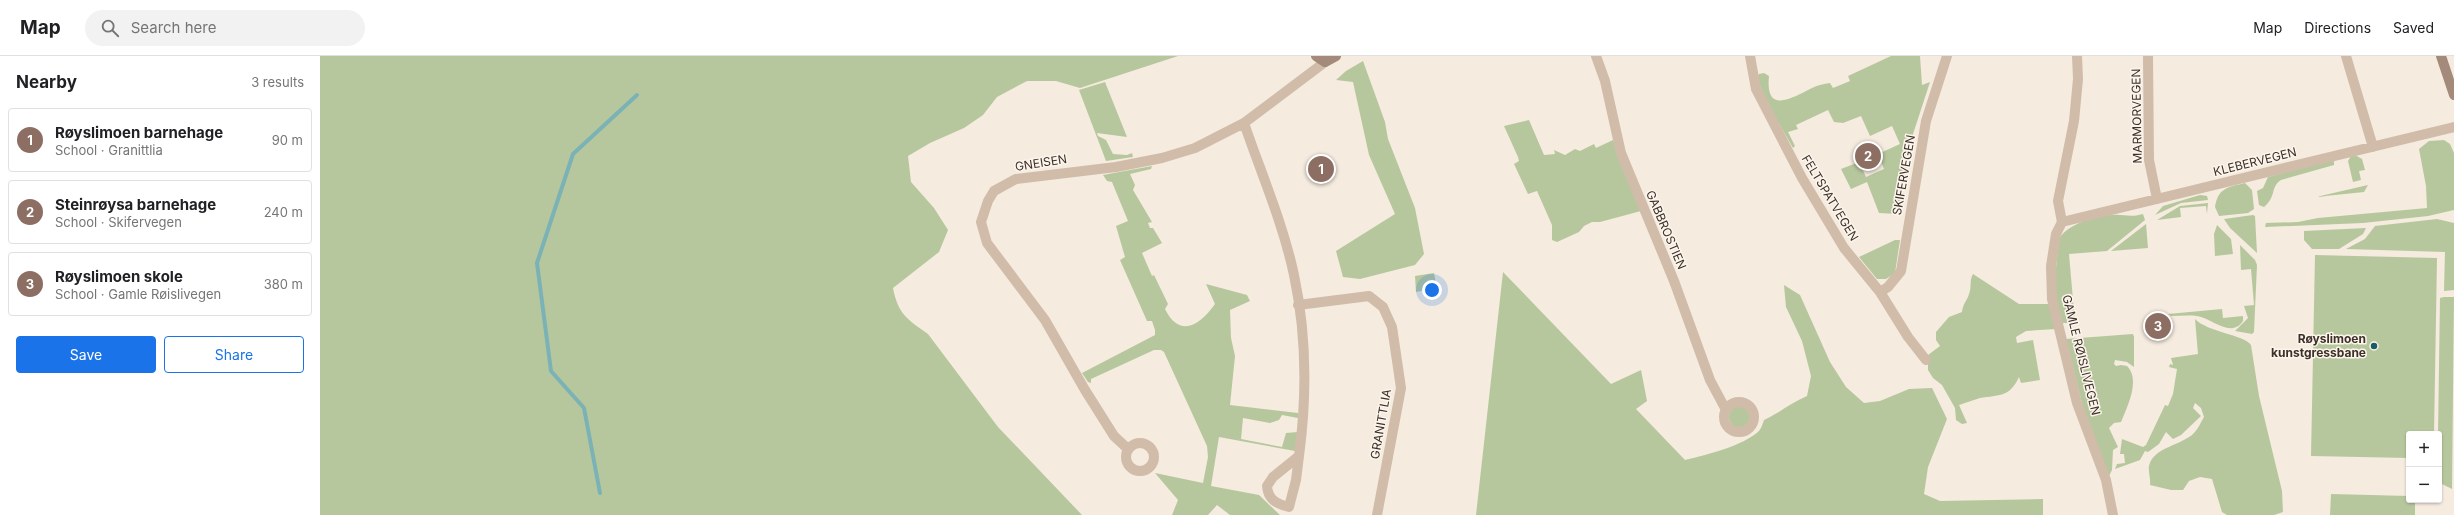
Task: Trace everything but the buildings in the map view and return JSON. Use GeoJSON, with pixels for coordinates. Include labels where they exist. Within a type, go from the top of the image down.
{"type":"FeatureCollection","features":[{"type":"Feature","properties":{"kind":"street"},"geometry":{"type":"LineString","coordinates":[[1316,56],[1325,62],[1336,56]]}},
{"type":"Feature","properties":{"kind":"street","name":"GABBROSTIEN"},"geometry":{"type":"LineString","coordinates":[[1596,56],[1605,81],[1621,153],[1674,281],[1710,380],[1726,410]]}},
{"type":"Feature","properties":{"kind":"street","name":"FELTSPATVEGEN"},"geometry":{"type":"LineString","coordinates":[[1750,56],[1756,89],[1802,178],[1844,248],[1880,292],[1908,337],[1926,360]]}},
{"type":"Feature","properties":{"kind":"street","name":"SKIFERVEGEN"},"geometry":{"type":"LineString","coordinates":[[1880,292],[1888,287],[1901,270],[1926,121],[1948,56]]}},
{"type":"Feature","properties":{"kind":"street"},"geometry":{"type":"LineString","coordinates":[[2062,222],[2058,201],[2074,121],[2078,79],[2077,56]]}},
{"type":"Feature","properties":{"kind":"street","name":"MARMORVEGEN"},"geometry":{"type":"LineString","coordinates":[[2148,56],[2150,160],[2157,199]]}},
{"type":"Feature","properties":{"kind":"street"},"geometry":{"type":"LineString","coordinates":[[2346,56],[2373,147]]}},
{"type":"Feature","properties":{"kind":"street"},"geometry":{"type":"LineString","coordinates":[[2441,56],[2454,95]]}},
{"type":"Feature","properties":{"kind":"street","name":"GNEISEN"},"geometry":{"type":"LineString","coordinates":[[1128,449],[1114,436],[1085,390],[1045,320],[987,243],[981,222],[984,210],[994,191],[1016,179],[1116,167],[1162,158],[1195,148],[1244,123],[1325,62]]}},
{"type":"Feature","properties":{"kind":"street"},"geometry":{"type":"LineString","coordinates":[[1244,123],[1276,215],[1294,275],[1306,388],[1299,456],[1296,480],[1289,507],[1279,504],[1270,496],[1267,486],[1273,477],[1299,456]]}},
{"type":"Feature","properties":{"kind":"street","name":"KLEBERVEGEN"},"geometry":{"type":"LineString","coordinates":[[2062,222],[2454,127]]}},
{"type":"Feature","properties":{"kind":"street","name":"GAMLE RØISLIVEGEN"},"geometry":{"type":"LineString","coordinates":[[2062,222],[2056,234],[2051,266],[2052,299],[2077,403],[2108,487],[2112,515]]}},
{"type":"Feature","properties":{"kind":"street","name":"GRANITTLIA"},"geometry":{"type":"LineString","coordinates":[[1298,305],[1369,296],[1383,307],[1392,327],[1401,388],[1377,515]]}},
{"type":"Feature","properties":{"kind":"green space"},"geometry":{"type":"Polygon","coordinates":[[[320,56],[1178,56],[1080,88],[1056,81],[1027,81],[997,97],[983,115],[964,128],[930,143],[908,156],[911,182],[934,208],[948,230],[939,252],[893,288],[898,304],[904,315],[909,320],[928,334],[998,427],[1082,515],[320,515],[320,56]]]}},
{"type":"Feature","properties":{"kind":"green space"},"geometry":{"type":"Polygon","coordinates":[[[1891,56],[1920,56],[1922,85],[1930,82],[1913,134],[1897,214],[1879,213],[1867,182],[1851,189],[1841,169],[1859,162],[1866,177],[1884,169],[1878,154],[1900,144],[1892,126],[1870,136],[1861,116],[1843,123],[1834,122],[1828,110],[1796,125],[1798,129],[1788,132],[1795,146],[1793,148],[1765,99],[1757,78],[1759,74],[1764,73],[1769,76],[1771,96],[1776,100],[1789,99],[1814,87],[1830,83],[1833,88],[1850,81],[1848,76],[1891,56]]]}},
{"type":"Feature","properties":{"kind":"green space"},"geometry":{"type":"Polygon","coordinates":[[[1363,61],[1385,122],[1388,139],[1415,208],[1424,254],[1415,265],[1360,279],[1343,277],[1336,251],[1395,214],[1369,155],[1353,82],[1336,80],[1346,71],[1363,61]]]}},
{"type":"Feature","properties":{"kind":"green space"},"geometry":{"type":"Polygon","coordinates":[[[1105,82],[1127,137],[1097,133],[1098,136],[1106,140],[1113,154],[1127,155],[1132,153],[1133,157],[1106,161],[1079,90],[1105,82]]]}},
{"type":"Feature","properties":{"kind":"green space"},"geometry":{"type":"Polygon","coordinates":[[[1529,120],[1544,155],[1555,154],[1554,150],[1565,155],[1575,149],[1580,151],[1594,144],[1596,148],[1613,140],[1641,211],[1600,222],[1592,222],[1584,226],[1579,232],[1557,242],[1552,240],[1552,225],[1537,191],[1528,194],[1514,164],[1519,161],[1518,157],[1504,126],[1529,120]]]}},
{"type":"Feature","properties":{"kind":"green space"},"geometry":{"type":"Polygon","coordinates":[[[2444,140],[2450,144],[2454,153],[2454,210],[2428,216],[2363,223],[2265,227],[2266,223],[2298,222],[2318,218],[2427,208],[2426,186],[2419,149],[2429,141],[2444,140]]]}},
{"type":"Feature","properties":{"kind":"green space"},"geometry":{"type":"Polygon","coordinates":[[[2355,155],[2362,159],[2365,170],[2359,171],[2361,180],[2353,182],[2348,161],[2351,156],[2355,155]]]}},
{"type":"Feature","properties":{"kind":"green space"},"geometry":{"type":"Polygon","coordinates":[[[2334,160],[2334,165],[2281,180],[2276,186],[2268,203],[2264,207],[2259,205],[2257,191],[2263,188],[2268,177],[2334,160]]]}},
{"type":"Feature","properties":{"kind":"green space"},"geometry":{"type":"Polygon","coordinates":[[[1152,166],[1151,169],[1130,174],[1135,185],[1133,190],[1152,222],[1148,223],[1150,228],[1153,228],[1162,243],[1142,253],[1152,276],[1154,275],[1168,304],[1165,309],[1177,324],[1190,326],[1203,318],[1215,304],[1206,284],[1247,295],[1250,301],[1230,310],[1231,338],[1235,356],[1230,405],[1298,413],[1298,418],[1282,415],[1279,420],[1270,423],[1243,418],[1241,439],[1282,447],[1286,433],[1298,432],[1295,451],[1219,437],[1211,486],[1259,495],[1280,515],[1230,515],[1217,505],[1208,515],[1172,515],[1178,500],[1155,473],[1203,483],[1208,457],[1207,446],[1164,352],[1161,350],[1154,350],[1091,379],[1091,383],[1088,382],[1082,373],[1155,335],[1152,321],[1147,321],[1120,260],[1125,257],[1116,226],[1128,221],[1112,182],[1107,181],[1103,175],[1152,166]]]}},
{"type":"Feature","properties":{"kind":"green space"},"geometry":{"type":"Polygon","coordinates":[[[2245,183],[2252,190],[2254,209],[2248,213],[2219,216],[2215,207],[2216,201],[2221,192],[2229,187],[2245,183]]]}},
{"type":"Feature","properties":{"kind":"green space"},"geometry":{"type":"Polygon","coordinates":[[[2368,185],[2364,192],[2316,197],[2368,185]]]}},
{"type":"Feature","properties":{"kind":"green space"},"geometry":{"type":"Polygon","coordinates":[[[2200,195],[2207,196],[2208,200],[2181,203],[2155,215],[2163,206],[2200,195]]]}},
{"type":"Feature","properties":{"kind":"green space"},"geometry":{"type":"Polygon","coordinates":[[[2208,203],[2207,214],[2206,206],[2180,208],[2181,217],[2157,220],[2180,206],[2208,203]]]}},
{"type":"Feature","properties":{"kind":"green space"},"geometry":{"type":"Polygon","coordinates":[[[2143,214],[2145,220],[2107,251],[2069,254],[2075,323],[2063,323],[2056,306],[2055,294],[2060,237],[2077,224],[2098,217],[2112,215],[2134,216],[2143,214]]]}},
{"type":"Feature","properties":{"kind":"green space"},"geometry":{"type":"Polygon","coordinates":[[[2255,216],[2257,253],[2230,228],[2224,219],[2255,216]]]}},
{"type":"Feature","properties":{"kind":"green space"},"geometry":{"type":"Polygon","coordinates":[[[2437,219],[2454,223],[2454,290],[2444,291],[2445,252],[2346,249],[2365,239],[2375,226],[2437,219]]]}},
{"type":"Feature","properties":{"kind":"green space"},"geometry":{"type":"Polygon","coordinates":[[[2146,224],[2148,248],[2111,251],[2146,224]]]}},
{"type":"Feature","properties":{"kind":"green space"},"geometry":{"type":"Polygon","coordinates":[[[2217,225],[2231,239],[2233,254],[2215,256],[2214,234],[2217,225]]]}},
{"type":"Feature","properties":{"kind":"green space"},"geometry":{"type":"Polygon","coordinates":[[[2366,228],[2363,234],[2339,249],[2312,249],[2304,240],[2304,231],[2366,228]]]}},
{"type":"Feature","properties":{"kind":"green space"},"geometry":{"type":"Polygon","coordinates":[[[1895,240],[1900,240],[1895,273],[1886,279],[1877,279],[1859,257],[1895,240]]]}},
{"type":"Feature","properties":{"kind":"green space"},"geometry":{"type":"Polygon","coordinates":[[[2240,245],[2255,260],[2257,265],[2254,332],[2252,334],[2235,331],[2248,318],[2244,306],[2254,305],[2251,269],[2241,270],[2240,245]]]}},
{"type":"Feature","properties":{"kind":"green space","name":"Røyslimoen kunstgressbane"},"geometry":{"type":"Polygon","coordinates":[[[2315,255],[2437,258],[2434,431],[2406,431],[2406,458],[2311,456],[2315,255]]]}},
{"type":"Feature","properties":{"kind":"green space"},"geometry":{"type":"Polygon","coordinates":[[[1503,272],[1611,384],[1641,370],[1647,401],[1636,409],[1685,460],[1724,449],[1744,441],[1759,431],[1764,420],[1807,396],[1811,376],[1802,341],[1786,307],[1784,285],[1800,295],[1830,362],[1846,387],[1864,403],[1880,401],[1909,389],[1932,388],[1947,419],[1928,467],[1924,494],[1940,501],[2043,499],[2043,515],[1476,515],[1503,272]]]}},
{"type":"Feature","properties":{"kind":"green space"},"geometry":{"type":"Polygon","coordinates":[[[1434,273],[1437,288],[1416,292],[1415,276],[1434,273]]]}},
{"type":"Feature","properties":{"kind":"green space"},"geometry":{"type":"Polygon","coordinates":[[[1973,274],[2019,304],[2049,304],[2056,329],[2026,331],[2016,337],[2017,343],[2033,340],[2040,380],[2021,383],[2019,377],[2016,384],[2008,392],[1980,398],[1959,405],[1967,423],[1962,424],[1956,420],[1955,408],[1942,385],[1933,378],[1928,370],[1928,355],[1940,346],[1936,340],[1936,332],[1949,317],[1962,312],[1963,306],[1970,291],[1973,274]]]}},
{"type":"Feature","properties":{"kind":"green space"},"geometry":{"type":"Polygon","coordinates":[[[2454,297],[2452,489],[2442,484],[2442,431],[2438,431],[2440,298],[2454,297]]]}},
{"type":"Feature","properties":{"kind":"green space"},"geometry":{"type":"Polygon","coordinates":[[[2222,309],[2223,318],[2243,316],[2243,321],[2238,326],[2227,328],[2197,316],[2171,316],[2168,314],[2222,309]]]}},
{"type":"Feature","properties":{"kind":"green space"},"geometry":{"type":"Polygon","coordinates":[[[2195,319],[2208,327],[2241,339],[2251,345],[2259,396],[2282,491],[2283,512],[2274,515],[2227,515],[2222,512],[2212,479],[2200,477],[2189,481],[2183,490],[2171,490],[2150,485],[2149,466],[2152,460],[2162,450],[2189,437],[2204,417],[2201,408],[2195,403],[2193,408],[2201,416],[2181,435],[2173,439],[2166,432],[2159,444],[2148,452],[2145,451],[2140,460],[2115,469],[2117,464],[2125,463],[2124,454],[2120,454],[2122,439],[2143,447],[2146,445],[2165,405],[2168,406],[2173,394],[2177,369],[2169,367],[2170,364],[2173,365],[2171,358],[2198,354],[2195,319]]]}},
{"type":"Feature","properties":{"kind":"green space"},"geometry":{"type":"Polygon","coordinates":[[[2133,334],[2134,367],[2127,362],[2115,360],[2114,364],[2116,366],[2127,366],[2131,372],[2133,386],[2132,394],[2121,422],[2114,423],[2109,428],[2118,447],[2113,450],[2112,470],[2108,478],[2086,419],[2066,339],[2133,334]]]}},
{"type":"Feature","properties":{"kind":"green space"},"geometry":{"type":"Polygon","coordinates":[[[1740,406],[1748,409],[1751,417],[1748,425],[1740,428],[1732,425],[1729,417],[1732,409],[1740,406]]]}},
{"type":"Feature","properties":{"kind":"green space"},"geometry":{"type":"Polygon","coordinates":[[[2331,494],[2406,496],[2406,503],[2415,503],[2415,515],[2330,515],[2331,494]]]}},
{"type":"Feature","properties":{"kind":"waterway"},"geometry":{"type":"LineString","coordinates":[[600,493],[584,408],[551,371],[537,263],[573,154],[637,95]]}},
{"type":"Feature","properties":{"kind":"place","name":"Steinrøysa barnehage"},"geometry":{"type":"Point","coordinates":[1868,156]}},
{"type":"Feature","properties":{"kind":"place","name":"Røyslimoen barnehage"},"geometry":{"type":"Point","coordinates":[1321,169]}},
{"type":"Feature","properties":{"kind":"place","name":"Røyslimoen skole"},"geometry":{"type":"Point","coordinates":[2158,326]}},
{"type":"Feature","properties":{"kind":"place","name":"Røyslimoen kunstgressbane"},"geometry":{"type":"Point","coordinates":[2374,346]}}]}
